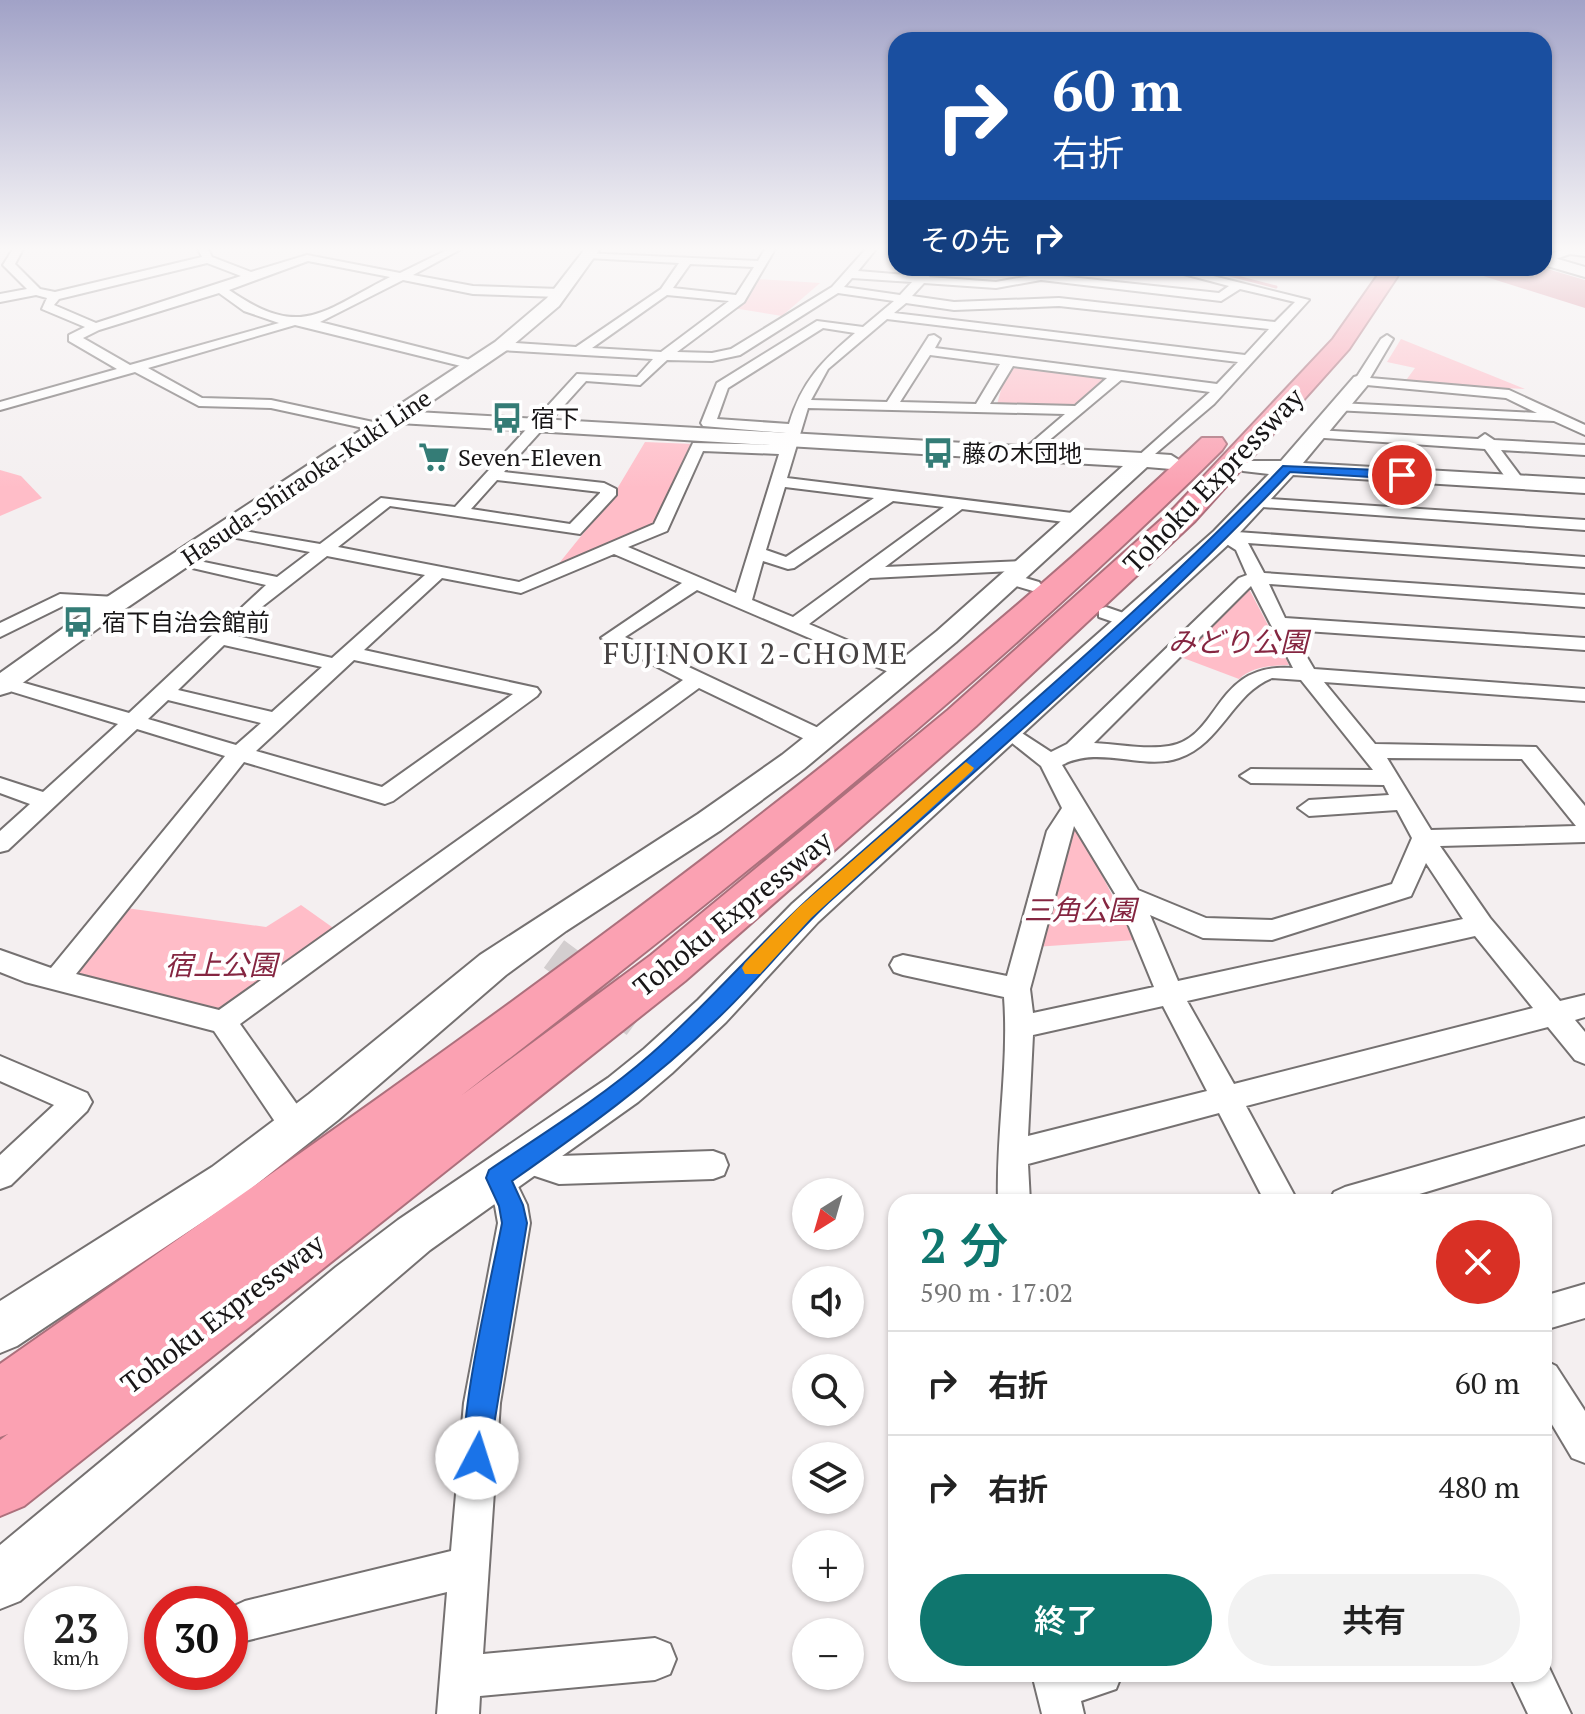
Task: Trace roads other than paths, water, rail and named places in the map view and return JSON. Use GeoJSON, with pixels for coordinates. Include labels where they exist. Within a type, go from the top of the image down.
{"type":"FeatureCollection","features":[{"type":"Feature","properties":{"kind":"highway","name":"Tohoku Expressway"},"geometry":{"type":"LineString","coordinates":[[0,1404],[467,1062],[926,702],[1086,565],[1158,498],[1325,329]]}},
{"type":"Feature","properties":{"kind":"highway","name":"Tohoku Expressway"},"geometry":{"type":"LineString","coordinates":[[0,1482],[668,968],[833,831],[1054,636],[1184,515],[1341,344],[1349,329]]}},
{"type":"Feature","properties":{"kind":"street"},"geometry":{"type":"LineString","coordinates":[[91,329],[74,338],[199,402],[271,404],[390,422],[540,425],[1157,461]]}},
{"type":"Feature","properties":{"kind":"street"},"geometry":{"type":"LineString","coordinates":[[0,406],[271,329]]}},
{"type":"Feature","properties":{"kind":"street"},"geometry":{"type":"LineString","coordinates":[[332,329],[473,365]]}},
{"type":"Feature","properties":{"kind":"street","name":"Hasuda-Shiraoka-Kuki Line"},"geometry":{"type":"LineString","coordinates":[[1,684],[523,329]]}},
{"type":"Feature","properties":{"kind":"street"},"geometry":{"type":"LineString","coordinates":[[580,350],[610,329]]}},
{"type":"Feature","properties":{"kind":"street"},"geometry":{"type":"LineString","coordinates":[[459,512],[582,377],[640,381],[664,356],[700,329]]}},
{"type":"Feature","properties":{"kind":"street"},"geometry":{"type":"LineString","coordinates":[[501,346],[712,357],[735,352],[772,329]]}},
{"type":"Feature","properties":{"kind":"street"},"geometry":{"type":"LineString","coordinates":[[789,439],[708,423],[722,386],[813,329]]}},
{"type":"Feature","properties":{"kind":"street"},"geometry":{"type":"LineString","coordinates":[[852,329],[865,331]]}},
{"type":"Feature","properties":{"kind":"street"},"geometry":{"type":"LineString","coordinates":[[742,602],[802,404],[823,367],[867,329]]}},
{"type":"Feature","properties":{"kind":"street"},"geometry":{"type":"LineString","coordinates":[[892,404],[940,329]]}},
{"type":"Feature","properties":{"kind":"street"},"geometry":{"type":"LineString","coordinates":[[1151,329],[1186,333],[1238,329]]}},
{"type":"Feature","properties":{"kind":"street"},"geometry":{"type":"LineString","coordinates":[[1151,329],[1186,333],[1245,359]]}},
{"type":"Feature","properties":{"kind":"street"},"geometry":{"type":"LineString","coordinates":[[0,1329],[166,1223],[297,1129],[493,965],[563,914],[659,857],[743,799],[821,738],[1024,577],[1080,519],[1157,461],[1273,329]]}},
{"type":"Feature","properties":{"kind":"street"},"geometry":{"type":"LineString","coordinates":[[0,1581],[353,1283],[414,1235],[658,1061],[712,1011],[805,913],[1008,731],[1119,617],[1223,536],[1264,479],[1315,434],[1361,381],[1387,339]]}},
{"type":"Feature","properties":{"kind":"street"},"geometry":{"type":"LineString","coordinates":[[927,351],[1220,389]]}},
{"type":"Feature","properties":{"kind":"street"},"geometry":{"type":"LineString","coordinates":[[981,407],[1009,361]]}},
{"type":"Feature","properties":{"kind":"street"},"geometry":{"type":"LineString","coordinates":[[1028,453],[1118,376]]}},
{"type":"Feature","properties":{"kind":"street"},"geometry":{"type":"LineString","coordinates":[[1361,381],[1509,394],[1585,431]]}},
{"type":"Feature","properties":{"kind":"street"},"geometry":{"type":"LineString","coordinates":[[1449,388],[1517,482]]}},
{"type":"Feature","properties":{"kind":"street"},"geometry":{"type":"LineString","coordinates":[[802,404],[1077,410]]}},
{"type":"Feature","properties":{"kind":"street"},"geometry":{"type":"LineString","coordinates":[[1339,407],[1565,419]]}},
{"type":"Feature","properties":{"kind":"street"},"geometry":{"type":"LineString","coordinates":[[1315,434],[1585,450]]}},
{"type":"Feature","properties":{"kind":"street"},"geometry":{"type":"LineString","coordinates":[[227,531],[521,588],[661,527],[698,446],[789,439]]}},
{"type":"Feature","properties":{"kind":"street"},"geometry":{"type":"LineString","coordinates":[[0,844],[132,724],[279,583],[387,501],[574,530],[610,492],[604,488],[493,475]]}},
{"type":"Feature","properties":{"kind":"street"},"geometry":{"type":"LineString","coordinates":[[1264,479],[1517,482],[1585,486]]}},
{"type":"Feature","properties":{"kind":"street"},"geometry":{"type":"LineString","coordinates":[[1264,479],[1585,525]]}},
{"type":"Feature","properties":{"kind":"street"},"geometry":{"type":"LineString","coordinates":[[780,482],[1080,519]]}},
{"type":"Feature","properties":{"kind":"street"},"geometry":{"type":"LineString","coordinates":[[758,553],[788,564],[889,496]]}},
{"type":"Feature","properties":{"kind":"street"},"geometry":{"type":"LineString","coordinates":[[795,625],[959,504]]}},
{"type":"Feature","properties":{"kind":"street"},"geometry":{"type":"LineString","coordinates":[[1223,536],[1585,562]]}},
{"type":"Feature","properties":{"kind":"street"},"geometry":{"type":"LineString","coordinates":[[1223,536],[1243,547],[1255,578],[1306,673],[1391,778],[1441,869],[1481,925],[1585,1052]]}},
{"type":"Feature","properties":{"kind":"street"},"geometry":{"type":"LineString","coordinates":[[615,548],[905,672]]}},
{"type":"Feature","properties":{"kind":"street"},"geometry":{"type":"LineString","coordinates":[[181,560],[279,583]]}},
{"type":"Feature","properties":{"kind":"street"},"geometry":{"type":"LineString","coordinates":[[57,979],[238,755],[438,572]]}},
{"type":"Feature","properties":{"kind":"street"},"geometry":{"type":"LineString","coordinates":[[866,573],[1024,577]]}},
{"type":"Feature","properties":{"kind":"street"},"geometry":{"type":"LineString","coordinates":[[1050,762],[1075,749],[1181,642],[1245,582],[1255,578],[1585,601]]}},
{"type":"Feature","properties":{"kind":"street"},"geometry":{"type":"LineString","coordinates":[[695,583],[611,638],[821,738]]}},
{"type":"Feature","properties":{"kind":"street"},"geometry":{"type":"LineString","coordinates":[[0,631],[60,600],[116,603]]}},
{"type":"Feature","properties":{"kind":"street"},"geometry":{"type":"LineString","coordinates":[[1278,623],[1585,644]]}},
{"type":"Feature","properties":{"kind":"street"},"geometry":{"type":"LineString","coordinates":[[1,684],[385,796],[530,692],[220,638]]}},
{"type":"Feature","properties":{"kind":"street"},"geometry":{"type":"LineString","coordinates":[[1075,749],[1172,753],[1197,742],[1252,679],[1270,672],[1585,695]]}},
{"type":"Feature","properties":{"kind":"street"},"geometry":{"type":"LineString","coordinates":[[223,1022],[696,680]]}},
{"type":"Feature","properties":{"kind":"street"},"geometry":{"type":"LineString","coordinates":[[164,693],[277,720]]}},
{"type":"Feature","properties":{"kind":"street"},"geometry":{"type":"LineString","coordinates":[[1008,731],[1050,762],[1074,808],[1129,896],[1171,996],[1278,1194]]}},
{"type":"Feature","properties":{"kind":"street"},"geometry":{"type":"LineString","coordinates":[[1370,751],[1528,752],[1585,822]]}},
{"type":"Feature","properties":{"kind":"street"},"geometry":{"type":"LineString","coordinates":[[1251,776],[1391,778]]}},
{"type":"Feature","properties":{"kind":"street"},"geometry":{"type":"LineString","coordinates":[[0,785],[48,802]]}},
{"type":"Feature","properties":{"kind":"street"},"geometry":{"type":"LineString","coordinates":[[1309,808],[1404,802]]}},
{"type":"Feature","properties":{"kind":"street"},"geometry":{"type":"LineString","coordinates":[[1014,1194],[1012,1154],[1020,1027],[1017,989],[1059,831],[1074,808]]}},
{"type":"Feature","properties":{"kind":"street"},"geometry":{"type":"LineString","coordinates":[[1424,838],[1585,834]]}},
{"type":"Feature","properties":{"kind":"street"},"geometry":{"type":"LineString","coordinates":[[1129,896],[1203,928],[1272,930],[1402,890],[1424,838]]}},
{"type":"Feature","properties":{"kind":"street"},"geometry":{"type":"LineString","coordinates":[[1020,1027],[1481,925]]}},
{"type":"Feature","properties":{"kind":"street"},"geometry":{"type":"LineString","coordinates":[[0,960],[25,972],[223,1022],[297,1129]]}},
{"type":"Feature","properties":{"kind":"street"},"geometry":{"type":"LineString","coordinates":[[903,965],[1017,989]]}},
{"type":"Feature","properties":{"kind":"street"},"geometry":{"type":"LineString","coordinates":[[1012,1154],[1585,1006]]}},
{"type":"Feature","properties":{"kind":"street"},"geometry":{"type":"LineString","coordinates":[[0,1068],[77,1102],[0,1175]]}},
{"type":"Feature","properties":{"kind":"street"},"geometry":{"type":"LineString","coordinates":[[1372,1194],[1585,1131]]}},
{"type":"Feature","properties":{"kind":"street"},"geometry":{"type":"LineString","coordinates":[[511,1168],[559,1170],[713,1165]]}},
{"type":"Feature","properties":{"kind":"street"},"geometry":{"type":"LineString","coordinates":[[511,1168],[514,1223],[482,1403],[467,1567],[460,1696],[655,1659]]}},
{"type":"Feature","properties":{"kind":"street"},"geometry":{"type":"LineString","coordinates":[[1552,1311],[1585,1301]]}},
{"type":"Feature","properties":{"kind":"street"},"geometry":{"type":"LineString","coordinates":[[1552,1391],[1585,1445]]}},
{"type":"Feature","properties":{"kind":"street"},"geometry":{"type":"LineString","coordinates":[[248,1620],[467,1567]]}},
{"type":"Feature","properties":{"kind":"street"},"geometry":{"type":"LineString","coordinates":[[1058,1692],[1082,1682]]}},
{"type":"Feature","properties":{"kind":"street"},"geometry":{"type":"LineString","coordinates":[[1534,1682],[1550,1714]]}},
{"type":"Feature","properties":{"kind":"tunnel"},"geometry":{"type":"LineString","coordinates":[[554,954],[608,994]]}},
{"type":"Feature","properties":{"kind":"tunnel"},"geometry":{"type":"LineString","coordinates":[[605,992],[652,1027]]}},
{"type":"Feature","properties":{"kind":"place","name":"宿下"},"geometry":{"type":"Point","coordinates":[507,418]}},
{"type":"Feature","properties":{"kind":"place","name":"藤の木団地"},"geometry":{"type":"Point","coordinates":[938,453]}},
{"type":"Feature","properties":{"kind":"place","name":"Seven-Eleven"},"geometry":{"type":"Point","coordinates":[434,457]}},
{"type":"Feature","properties":{"kind":"place","name":"宿下自治会館前"},"geometry":{"type":"Point","coordinates":[78,622]}},
{"type":"Feature","properties":{"kind":"district","name":"FUJINOKI 2-CHOME"},"geometry":{"type":"Point","coordinates":[756,653]}},
{"type":"Feature","properties":{"kind":"park label","name":"みどり公園"},"geometry":{"type":"Point","coordinates":[1238,641]}},
{"type":"Feature","properties":{"kind":"park label","name":"三角公園"},"geometry":{"type":"Point","coordinates":[1080,909]}},
{"type":"Feature","properties":{"kind":"park label","name":"宿上公園"},"geometry":{"type":"Point","coordinates":[221,964]}}]}
